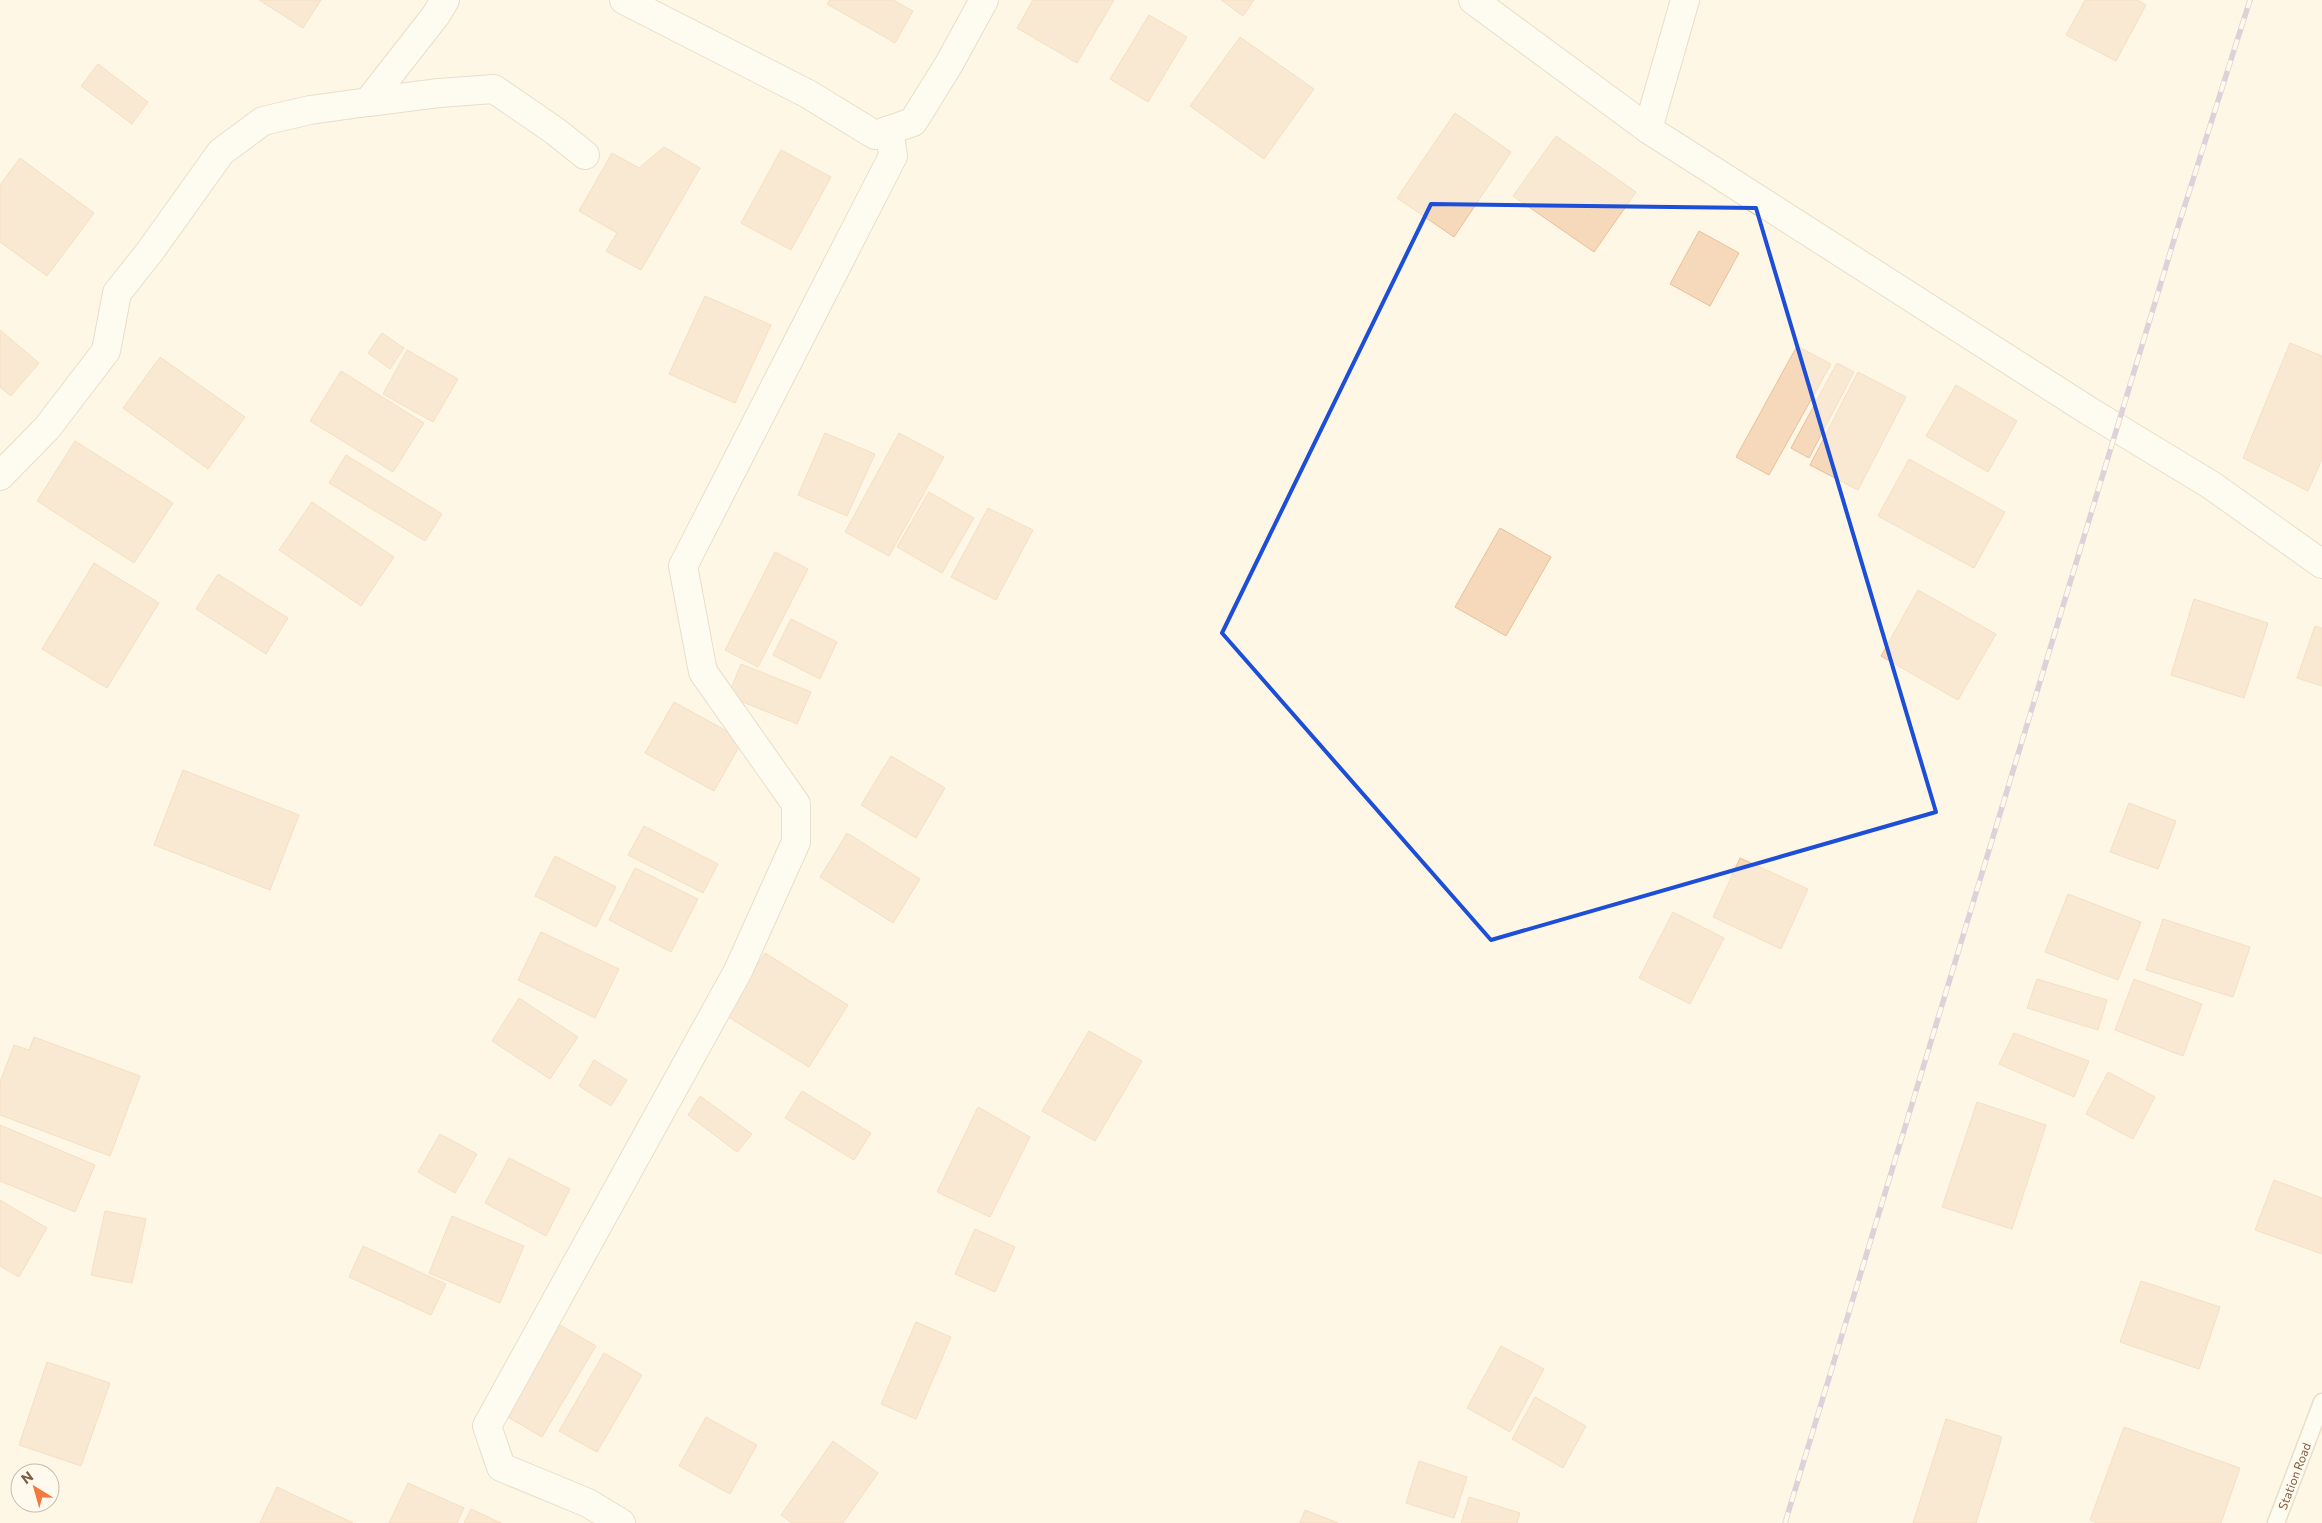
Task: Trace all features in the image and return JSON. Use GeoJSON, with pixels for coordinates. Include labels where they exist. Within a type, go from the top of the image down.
{"type":"FeatureCollection","features":[{"type":"Feature","properties":{"kind":"street"},"geometry":{"type":"LineString","coordinates":[[368,102],[436,15],[444,0]]}},
{"type":"Feature","properties":{"kind":"street"},"geometry":{"type":"LineString","coordinates":[[624,0],[808,94],[875,135],[913,122],[949,64],[984,0]]}},
{"type":"Feature","properties":{"kind":"street"},"geometry":{"type":"LineString","coordinates":[[1474,0],[1648,130],[2089,411],[2211,486],[2322,564]]}},
{"type":"Feature","properties":{"kind":"street"},"geometry":{"type":"LineString","coordinates":[[1648,130],[1685,0]]}},
{"type":"Feature","properties":{"kind":"street"},"geometry":{"type":"LineString","coordinates":[[0,476],[47,428],[106,351],[117,293],[151,250],[221,152],[263,121],[310,110],[494,89],[555,131],[585,156]]}},
{"type":"Feature","properties":{"kind":"street"},"geometry":{"type":"LineString","coordinates":[[621,1523],[588,1503],[501,1467],[487,1426],[738,971],[796,842],[796,804],[702,672],[682,566],[893,156],[889,130]]}},
{"type":"Feature","properties":{"kind":"lane","name":"Station Road"},"geometry":{"type":"LineString","coordinates":[[2276,1523],[2322,1402]]}},
{"type":"Feature","properties":{"kind":"highlighted area"},"geometry":{"type":"Polygon","coordinates":[[[1431,204],[1756,208],[1936,812],[1491,940],[1222,633],[1431,204]]]}},
{"type":"Feature","properties":{"kind":"building"},"geometry":{"type":"Polygon","coordinates":[[[259,0],[321,0],[303,28],[259,0]]]}},
{"type":"Feature","properties":{"kind":"building"},"geometry":{"type":"Polygon","coordinates":[[[830,0],[893,0],[913,11],[895,43],[827,4],[830,0]]]}},
{"type":"Feature","properties":{"kind":"building"},"geometry":{"type":"Polygon","coordinates":[[[1033,0],[1114,0],[1077,63],[1017,28],[1033,0]]]}},
{"type":"Feature","properties":{"kind":"building"},"geometry":{"type":"Polygon","coordinates":[[[1221,0],[1254,0],[1243,16],[1221,0]]]}},
{"type":"Feature","properties":{"kind":"building"},"geometry":{"type":"Polygon","coordinates":[[[2085,0],[2137,0],[2146,5],[2116,61],[2066,35],[2085,0]]]}},
{"type":"Feature","properties":{"kind":"building"},"geometry":{"type":"Polygon","coordinates":[[[1149,15],[1187,37],[1148,102],[1110,79],[1149,15]]]}},
{"type":"Feature","properties":{"kind":"building"},"geometry":{"type":"Polygon","coordinates":[[[1240,37],[1314,89],[1264,159],[1190,106],[1240,37]]]}},
{"type":"Feature","properties":{"kind":"building"},"geometry":{"type":"Polygon","coordinates":[[[98,64],[148,102],[132,124],[81,86],[98,64]]]}},
{"type":"Feature","properties":{"kind":"building"},"geometry":{"type":"Polygon","coordinates":[[[1455,113],[1511,152],[1454,237],[1397,198],[1455,113]]]}},
{"type":"Feature","properties":{"kind":"building"},"geometry":{"type":"Polygon","coordinates":[[[1556,136],[1636,192],[1594,252],[1513,196],[1556,136]]]}},
{"type":"Feature","properties":{"kind":"building"},"geometry":{"type":"Polygon","coordinates":[[[664,147],[700,168],[641,270],[606,251],[617,233],[579,211],[612,153],[639,168],[664,147]]]}},
{"type":"Feature","properties":{"kind":"building"},"geometry":{"type":"Polygon","coordinates":[[[781,150],[831,177],[791,250],[741,223],[781,150]]]}},
{"type":"Feature","properties":{"kind":"building"},"geometry":{"type":"Polygon","coordinates":[[[20,158],[94,213],[47,276],[0,242],[0,185],[20,158]]]}},
{"type":"Feature","properties":{"kind":"building"},"geometry":{"type":"Polygon","coordinates":[[[1699,231],[1739,253],[1710,306],[1670,284],[1699,231]]]}},
{"type":"Feature","properties":{"kind":"building"},"geometry":{"type":"Polygon","coordinates":[[[705,296],[771,325],[735,403],[669,374],[705,296]]]}},
{"type":"Feature","properties":{"kind":"building"},"geometry":{"type":"Polygon","coordinates":[[[0,330],[39,363],[11,396],[0,387],[0,330]]]}},
{"type":"Feature","properties":{"kind":"building"},"geometry":{"type":"Polygon","coordinates":[[[382,333],[404,348],[390,369],[368,353],[382,333]]]}},
{"type":"Feature","properties":{"kind":"building"},"geometry":{"type":"Polygon","coordinates":[[[2290,343],[2322,356],[2322,459],[2308,491],[2243,458],[2290,343]]]}},
{"type":"Feature","properties":{"kind":"building"},"geometry":{"type":"Polygon","coordinates":[[[1797,346],[1831,364],[1769,475],[1736,457],[1797,346]]]}},
{"type":"Feature","properties":{"kind":"building"},"geometry":{"type":"Polygon","coordinates":[[[407,350],[458,379],[433,422],[383,394],[407,350]]]}},
{"type":"Feature","properties":{"kind":"building"},"geometry":{"type":"Polygon","coordinates":[[[160,357],[245,417],[208,469],[123,408],[160,357]]]}},
{"type":"Feature","properties":{"kind":"building"},"geometry":{"type":"Polygon","coordinates":[[[1837,363],[1854,372],[1809,458],[1791,448],[1837,363]]]}},
{"type":"Feature","properties":{"kind":"building"},"geometry":{"type":"Polygon","coordinates":[[[341,371],[424,423],[393,472],[310,421],[341,371]]]}},
{"type":"Feature","properties":{"kind":"building"},"geometry":{"type":"Polygon","coordinates":[[[1858,372],[1906,397],[1858,490],[1810,465],[1858,372]]]}},
{"type":"Feature","properties":{"kind":"building"},"geometry":{"type":"Polygon","coordinates":[[[1956,385],[2017,421],[1988,472],[1926,436],[1956,385]]]}},
{"type":"Feature","properties":{"kind":"building"},"geometry":{"type":"Polygon","coordinates":[[[825,433],[875,454],[847,516],[798,495],[825,433]]]}},
{"type":"Feature","properties":{"kind":"building"},"geometry":{"type":"Polygon","coordinates":[[[899,433],[944,457],[889,556],[845,532],[899,433]]]}},
{"type":"Feature","properties":{"kind":"building"},"geometry":{"type":"Polygon","coordinates":[[[75,441],[173,503],[134,563],[37,501],[75,441]]]}},
{"type":"Feature","properties":{"kind":"building"},"geometry":{"type":"Polygon","coordinates":[[[346,455],[442,514],[425,541],[329,483],[346,455]]]}},
{"type":"Feature","properties":{"kind":"building"},"geometry":{"type":"Polygon","coordinates":[[[1909,459],[2005,512],[1974,568],[1878,516],[1909,459]]]}},
{"type":"Feature","properties":{"kind":"building"},"geometry":{"type":"Polygon","coordinates":[[[929,492],[974,518],[942,573],[897,547],[929,492]]]}},
{"type":"Feature","properties":{"kind":"building"},"geometry":{"type":"Polygon","coordinates":[[[312,502],[394,557],[361,606],[279,550],[312,502]]]}},
{"type":"Feature","properties":{"kind":"building"},"geometry":{"type":"Polygon","coordinates":[[[988,508],[1033,530],[996,600],[951,577],[988,508]]]}},
{"type":"Feature","properties":{"kind":"building"},"geometry":{"type":"Polygon","coordinates":[[[1500,528],[1551,557],[1506,636],[1455,607],[1500,528]]]}},
{"type":"Feature","properties":{"kind":"building"},"geometry":{"type":"Polygon","coordinates":[[[775,552],[808,569],[758,667],[725,650],[775,552]]]}},
{"type":"Feature","properties":{"kind":"building"},"geometry":{"type":"Polygon","coordinates":[[[94,563],[159,603],[107,688],[42,649],[94,563]]]}},
{"type":"Feature","properties":{"kind":"building"},"geometry":{"type":"Polygon","coordinates":[[[218,574],[288,618],[266,654],[196,609],[218,574]]]}},
{"type":"Feature","properties":{"kind":"building"},"geometry":{"type":"Polygon","coordinates":[[[1918,590],[1996,634],[1958,700],[1881,656],[1918,590]]]}},
{"type":"Feature","properties":{"kind":"building"},"geometry":{"type":"Polygon","coordinates":[[[2194,599],[2268,623],[2244,698],[2171,675],[2194,599]]]}},
{"type":"Feature","properties":{"kind":"building"},"geometry":{"type":"Polygon","coordinates":[[[791,619],[837,642],[820,679],[773,655],[791,619]]]}},
{"type":"Feature","properties":{"kind":"building"},"geometry":{"type":"Polygon","coordinates":[[[2315,626],[2322,628],[2322,686],[2297,678],[2315,626]]]}},
{"type":"Feature","properties":{"kind":"building"},"geometry":{"type":"Polygon","coordinates":[[[741,664],[811,692],[797,724],[728,696],[741,664]]]}},
{"type":"Feature","properties":{"kind":"building"},"geometry":{"type":"Polygon","coordinates":[[[674,702],[743,740],[714,791],[645,753],[674,702]]]}},
{"type":"Feature","properties":{"kind":"building"},"geometry":{"type":"Polygon","coordinates":[[[891,756],[945,788],[916,838],[861,805],[891,756]]]}},
{"type":"Feature","properties":{"kind":"building"},"geometry":{"type":"Polygon","coordinates":[[[183,770],[299,815],[270,890],[154,845],[183,770]]]}},
{"type":"Feature","properties":{"kind":"building"},"geometry":{"type":"Polygon","coordinates":[[[2129,803],[2176,821],[2158,869],[2110,852],[2129,803]]]}},
{"type":"Feature","properties":{"kind":"building"},"geometry":{"type":"Polygon","coordinates":[[[644,826],[718,864],[703,893],[628,855],[644,826]]]}},
{"type":"Feature","properties":{"kind":"building"},"geometry":{"type":"Polygon","coordinates":[[[847,833],[920,879],[893,923],[820,877],[847,833]]]}},
{"type":"Feature","properties":{"kind":"building"},"geometry":{"type":"Polygon","coordinates":[[[555,856],[616,887],[596,927],[535,896],[555,856]]]}},
{"type":"Feature","properties":{"kind":"building"},"geometry":{"type":"Polygon","coordinates":[[[1740,858],[1808,889],[1781,949],[1713,917],[1740,858]]]}},
{"type":"Feature","properties":{"kind":"building"},"geometry":{"type":"Polygon","coordinates":[[[635,868],[698,899],[671,952],[609,920],[635,868]]]}},
{"type":"Feature","properties":{"kind":"building"},"geometry":{"type":"Polygon","coordinates":[[[2068,894],[2141,922],[2118,980],[2045,952],[2068,894]]]}},
{"type":"Feature","properties":{"kind":"building"},"geometry":{"type":"Polygon","coordinates":[[[1673,912],[1724,938],[1690,1004],[1639,978],[1673,912]]]}},
{"type":"Feature","properties":{"kind":"building"},"geometry":{"type":"Polygon","coordinates":[[[2163,919],[2250,947],[2233,997],[2146,970],[2163,919]]]}},
{"type":"Feature","properties":{"kind":"building"},"geometry":{"type":"Polygon","coordinates":[[[541,932],[619,969],[595,1018],[518,980],[541,932]]]}},
{"type":"Feature","properties":{"kind":"building"},"geometry":{"type":"Polygon","coordinates":[[[765,953],[848,1005],[809,1067],[725,1015],[765,953]]]}},
{"type":"Feature","properties":{"kind":"building"},"geometry":{"type":"Polygon","coordinates":[[[2037,979],[2107,1000],[2098,1030],[2027,1008],[2037,979]]]}},
{"type":"Feature","properties":{"kind":"building"},"geometry":{"type":"Polygon","coordinates":[[[2134,979],[2202,1004],[2183,1056],[2115,1030],[2134,979]]]}},
{"type":"Feature","properties":{"kind":"building"},"geometry":{"type":"Polygon","coordinates":[[[519,998],[578,1037],[550,1079],[492,1041],[519,998]]]}},
{"type":"Feature","properties":{"kind":"building"},"geometry":{"type":"Polygon","coordinates":[[[1089,1031],[1142,1061],[1095,1141],[1042,1111],[1089,1031]]]}},
{"type":"Feature","properties":{"kind":"building"},"geometry":{"type":"Polygon","coordinates":[[[2014,1033],[2089,1061],[2074,1097],[1999,1064],[2014,1033]]]}},
{"type":"Feature","properties":{"kind":"building"},"geometry":{"type":"Polygon","coordinates":[[[34,1037],[140,1076],[110,1156],[0,1115],[0,1082],[14,1045],[29,1050],[34,1037]]]}},
{"type":"Feature","properties":{"kind":"building"},"geometry":{"type":"Polygon","coordinates":[[[594,1060],[627,1080],[611,1106],[579,1086],[594,1060]]]}},
{"type":"Feature","properties":{"kind":"building"},"geometry":{"type":"Polygon","coordinates":[[[2108,1072],[2155,1097],[2133,1139],[2086,1114],[2108,1072]]]}},
{"type":"Feature","properties":{"kind":"building"},"geometry":{"type":"Polygon","coordinates":[[[802,1091],[871,1133],[854,1160],[785,1118],[802,1091]]]}},
{"type":"Feature","properties":{"kind":"building"},"geometry":{"type":"Polygon","coordinates":[[[700,1096],[752,1134],[737,1152],[688,1115],[700,1096]]]}},
{"type":"Feature","properties":{"kind":"building"},"geometry":{"type":"Polygon","coordinates":[[[1977,1102],[2046,1125],[2012,1229],[1942,1207],[1977,1102]]]}},
{"type":"Feature","properties":{"kind":"building"},"geometry":{"type":"Polygon","coordinates":[[[978,1107],[1030,1137],[990,1217],[937,1192],[978,1107]]]}},
{"type":"Feature","properties":{"kind":"building"},"geometry":{"type":"Polygon","coordinates":[[[0,1125],[95,1165],[75,1212],[0,1181],[0,1125]]]}},
{"type":"Feature","properties":{"kind":"building"},"geometry":{"type":"Polygon","coordinates":[[[440,1134],[477,1154],[455,1193],[418,1172],[440,1134]]]}},
{"type":"Feature","properties":{"kind":"building"},"geometry":{"type":"Polygon","coordinates":[[[509,1158],[570,1189],[546,1236],[485,1203],[509,1158]]]}},
{"type":"Feature","properties":{"kind":"building"},"geometry":{"type":"Polygon","coordinates":[[[2274,1180],[2322,1198],[2322,1254],[2255,1230],[2274,1180]]]}},
{"type":"Feature","properties":{"kind":"building"},"geometry":{"type":"Polygon","coordinates":[[[0,1200],[47,1228],[19,1277],[0,1266],[0,1200]]]}},
{"type":"Feature","properties":{"kind":"building"},"geometry":{"type":"Polygon","coordinates":[[[105,1211],[146,1219],[132,1283],[91,1275],[105,1211]]]}},
{"type":"Feature","properties":{"kind":"building"},"geometry":{"type":"Polygon","coordinates":[[[452,1216],[524,1246],[500,1303],[429,1273],[452,1216]]]}},
{"type":"Feature","properties":{"kind":"building"},"geometry":{"type":"Polygon","coordinates":[[[975,1229],[1015,1247],[995,1292],[955,1274],[975,1229]]]}},
{"type":"Feature","properties":{"kind":"building"},"geometry":{"type":"Polygon","coordinates":[[[363,1246],[446,1284],[431,1315],[349,1277],[363,1246]]]}},
{"type":"Feature","properties":{"kind":"building"},"geometry":{"type":"Polygon","coordinates":[[[2141,1281],[2220,1307],[2199,1369],[2120,1342],[2141,1281]]]}},
{"type":"Feature","properties":{"kind":"building"},"geometry":{"type":"Polygon","coordinates":[[[916,1322],[951,1337],[916,1419],[881,1404],[916,1322]]]}},
{"type":"Feature","properties":{"kind":"building"},"geometry":{"type":"Polygon","coordinates":[[[560,1325],[596,1346],[542,1437],[506,1416],[560,1325]]]}},
{"type":"Feature","properties":{"kind":"building"},"geometry":{"type":"Polygon","coordinates":[[[1501,1346],[1544,1369],[1510,1432],[1467,1408],[1501,1346]]]}},
{"type":"Feature","properties":{"kind":"building"},"geometry":{"type":"Polygon","coordinates":[[[604,1353],[642,1375],[597,1452],[559,1431],[604,1353]]]}},
{"type":"Feature","properties":{"kind":"building"},"geometry":{"type":"Polygon","coordinates":[[[47,1362],[110,1383],[81,1466],[19,1445],[47,1362]]]}},
{"type":"Feature","properties":{"kind":"building"},"geometry":{"type":"Polygon","coordinates":[[[1535,1397],[1586,1426],[1563,1468],[1512,1439],[1535,1397]]]}},
{"type":"Feature","properties":{"kind":"building"},"geometry":{"type":"Polygon","coordinates":[[[706,1417],[757,1445],[730,1494],[679,1466],[706,1417]]]}},
{"type":"Feature","properties":{"kind":"building"},"geometry":{"type":"Polygon","coordinates":[[[1946,1419],[2002,1437],[1976,1523],[1913,1523],[1946,1419]]]}},
{"type":"Feature","properties":{"kind":"building"},"geometry":{"type":"Polygon","coordinates":[[[2124,1427],[2240,1468],[2221,1523],[2097,1523],[2090,1520],[2124,1427]]]}},
{"type":"Feature","properties":{"kind":"building"},"geometry":{"type":"Polygon","coordinates":[[[833,1441],[878,1473],[843,1523],[792,1523],[781,1515],[833,1441]]]}},
{"type":"Feature","properties":{"kind":"building"},"geometry":{"type":"Polygon","coordinates":[[[1419,1461],[1467,1477],[1454,1518],[1406,1503],[1419,1461]]]}},
{"type":"Feature","properties":{"kind":"building"},"geometry":{"type":"Polygon","coordinates":[[[408,1483],[464,1508],[457,1523],[389,1523],[408,1483]]]}},
{"type":"Feature","properties":{"kind":"building"},"geometry":{"type":"Polygon","coordinates":[[[277,1487],[353,1523],[260,1523],[277,1487]]]}},
{"type":"Feature","properties":{"kind":"building"},"geometry":{"type":"Polygon","coordinates":[[[1469,1497],[1520,1513],[1517,1523],[1461,1523],[1469,1497]]]}},
{"type":"Feature","properties":{"kind":"building"},"geometry":{"type":"Polygon","coordinates":[[[471,1509],[501,1523],[464,1523],[471,1509]]]}},
{"type":"Feature","properties":{"kind":"building"},"geometry":{"type":"Polygon","coordinates":[[[1305,1510],[1338,1523],[1300,1523],[1305,1510]]]}},
{"type":"Feature","properties":{"kind":"railway"},"geometry":{"type":"LineString","coordinates":[[1785,1523],[2177,230],[2250,0]]}}]}
